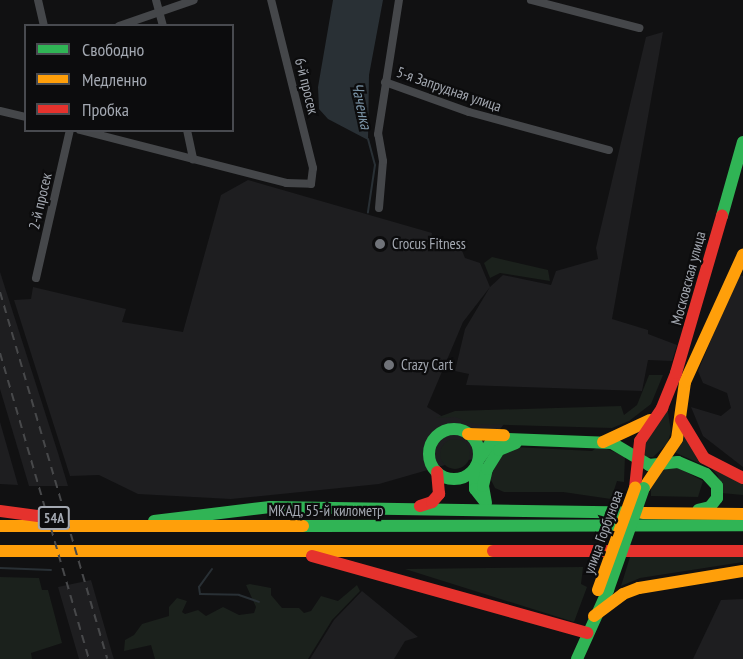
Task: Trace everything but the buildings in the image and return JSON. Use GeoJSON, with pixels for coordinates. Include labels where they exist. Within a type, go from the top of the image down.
{"type":"FeatureCollection","features":[{"type":"Feature","properties":{"kind":"main road","name":"Московская улица"},"geometry":{"type":"LineString","coordinates":[[653,418],[665,402],[743,141]]}},
{"type":"Feature","properties":{"kind":"main road"},"geometry":{"type":"LineString","coordinates":[[679,415],[688,372],[743,255]]}},
{"type":"Feature","properties":{"kind":"main road"},"geometry":{"type":"LineString","coordinates":[[665,402],[675,404],[694,446],[717,467],[743,478]]}},
{"type":"Feature","properties":{"kind":"main road","name":"улица Горбунова"},"geometry":{"type":"LineString","coordinates":[[639,488],[657,464],[674,447],[679,415]]}},
{"type":"Feature","properties":{"kind":"main road"},"geometry":{"type":"LineString","coordinates":[[602,442],[653,418]]}},
{"type":"Feature","properties":{"kind":"main road","name":"улица Горбунова"},"geometry":{"type":"LineString","coordinates":[[577,659],[594,616],[606,596],[639,488],[640,441],[653,418]]}},
{"type":"Feature","properties":{"kind":"main road"},"geometry":{"type":"LineString","coordinates":[[404,508],[435,500],[441,488],[430,455],[437,437],[449,430],[532,440]]}},
{"type":"Feature","properties":{"kind":"main road"},"geometry":{"type":"LineString","coordinates":[[468,434],[477,445],[475,489],[486,503],[520,511]]}},
{"type":"Feature","properties":{"kind":"main road"},"geometry":{"type":"LineString","coordinates":[[486,503],[484,477],[495,455],[506,445],[532,440]]}},
{"type":"Feature","properties":{"kind":"main road"},"geometry":{"type":"LineString","coordinates":[[437,472],[455,479],[477,464],[495,441],[602,442],[627,450],[638,458],[657,464],[685,464],[714,480],[717,498],[710,507],[694,511]]}},
{"type":"Feature","properties":{"kind":"main road"},"geometry":{"type":"LineString","coordinates":[[126,526],[270,507],[694,511],[743,514]]}},
{"type":"Feature","properties":{"kind":"main road","name":"54А"},"geometry":{"type":"LineString","coordinates":[[0,511],[108,526]]}},
{"type":"Feature","properties":{"kind":"main road","name":"МКАД, 55-й километр"},"geometry":{"type":"LineString","coordinates":[[0,526],[743,525]]}},
{"type":"Feature","properties":{"kind":"main road"},"geometry":{"type":"LineString","coordinates":[[269,550],[349,564],[587,633]]}},
{"type":"Feature","properties":{"kind":"main road"},"geometry":{"type":"LineString","coordinates":[[0,551],[743,551]]}},
{"type":"Feature","properties":{"kind":"main road"},"geometry":{"type":"LineString","coordinates":[[594,616],[606,596],[639,588],[743,571]]}},
{"type":"Feature","properties":{"kind":"street"},"geometry":{"type":"LineString","coordinates":[[38,0],[44,24]]}},
{"type":"Feature","properties":{"kind":"street"},"geometry":{"type":"LineString","coordinates":[[156,0],[163,24]]}},
{"type":"Feature","properties":{"kind":"street"},"geometry":{"type":"LineString","coordinates":[[125,24],[194,0]]}},
{"type":"Feature","properties":{"kind":"street","name":"6-й просек"},"geometry":{"type":"LineString","coordinates":[[193,159],[304,186],[311,184],[314,178],[272,0]]}},
{"type":"Feature","properties":{"kind":"street"},"geometry":{"type":"LineString","coordinates":[[379,208],[383,161],[378,134],[399,0]]}},
{"type":"Feature","properties":{"kind":"street"},"geometry":{"type":"LineString","coordinates":[[531,0],[639,28]]}},
{"type":"Feature","properties":{"kind":"street","name":"5-я Запрудная улица"},"geometry":{"type":"LineString","coordinates":[[385,82],[505,123],[609,150]]}},
{"type":"Feature","properties":{"kind":"street"},"geometry":{"type":"LineString","coordinates":[[0,111],[24,117]]}},
{"type":"Feature","properties":{"kind":"street","name":"2-й просек"},"geometry":{"type":"LineString","coordinates":[[36,278],[70,132]]}},
{"type":"Feature","properties":{"kind":"street"},"geometry":{"type":"LineString","coordinates":[[88,132],[193,159],[187,132]]}},
{"type":"Feature","properties":{"kind":"shaded area"},"geometry":{"type":"Polygon","coordinates":[[[663,32],[612,319],[648,330],[648,334],[677,345],[672,361],[648,360],[642,391],[466,385],[469,374],[455,371],[465,329],[490,287],[503,275],[551,285],[556,271],[598,259],[596,248],[646,37],[663,32]]]}},
{"type":"Feature","properties":{"kind":"shaded area"},"geometry":{"type":"Polygon","coordinates":[[[248,180],[432,233],[431,239],[461,248],[465,258],[480,263],[490,287],[463,322],[427,407],[443,417],[462,412],[504,424],[497,433],[497,455],[452,463],[379,484],[231,499],[138,494],[99,475],[70,476],[14,300],[31,299],[33,287],[126,309],[122,322],[183,332],[221,195],[248,180]]]}},
{"type":"Feature","properties":{"kind":"shaded area"},"geometry":{"type":"Polygon","coordinates":[[[492,257],[548,270],[550,281],[500,273],[490,278],[484,263],[492,257]]]}},
{"type":"Feature","properties":{"kind":"shaded area"},"geometry":{"type":"Polygon","coordinates":[[[0,272],[68,486],[29,486],[0,389],[0,272]]]}},
{"type":"Feature","properties":{"kind":"shaded area"},"geometry":{"type":"Polygon","coordinates":[[[738,275],[743,276],[743,467],[703,436],[691,407],[721,416],[731,408],[727,393],[703,383],[698,371],[738,275]]]}},
{"type":"Feature","properties":{"kind":"shaded area"},"geometry":{"type":"Polygon","coordinates":[[[649,375],[663,375],[651,404],[629,421],[612,428],[474,424],[455,417],[436,418],[455,411],[621,406],[624,415],[637,405],[649,375]]]}},
{"type":"Feature","properties":{"kind":"shaded area"},"geometry":{"type":"Polygon","coordinates":[[[667,405],[671,432],[667,444],[653,457],[645,457],[642,450],[667,405]]]}},
{"type":"Feature","properties":{"kind":"shaded area"},"geometry":{"type":"Polygon","coordinates":[[[0,422],[18,485],[0,484],[0,422]]]}},
{"type":"Feature","properties":{"kind":"shaded area"},"geometry":{"type":"Polygon","coordinates":[[[681,431],[696,453],[743,481],[743,495],[721,493],[718,476],[712,469],[674,452],[681,431]]]}},
{"type":"Feature","properties":{"kind":"shaded area"},"geometry":{"type":"Polygon","coordinates":[[[455,439],[466,443],[470,454],[466,465],[455,469],[444,465],[440,454],[444,443],[455,439]]]}},
{"type":"Feature","properties":{"kind":"shaded area"},"geometry":{"type":"Polygon","coordinates":[[[599,446],[625,456],[624,482],[617,481],[611,499],[563,492],[504,492],[495,488],[490,478],[503,450],[514,447],[592,451],[599,446]]]}},
{"type":"Feature","properties":{"kind":"shaded area"},"geometry":{"type":"Polygon","coordinates":[[[673,465],[703,481],[698,497],[651,496],[651,479],[659,469],[673,465]]]}},
{"type":"Feature","properties":{"kind":"shaded area"},"geometry":{"type":"Polygon","coordinates":[[[630,557],[743,557],[743,562],[640,578],[621,586],[630,557]]]}},
{"type":"Feature","properties":{"kind":"shaded area"},"geometry":{"type":"Polygon","coordinates":[[[583,567],[581,584],[587,587],[574,622],[405,569],[583,567]]]}},
{"type":"Feature","properties":{"kind":"shaded area"},"geometry":{"type":"Polygon","coordinates":[[[0,577],[39,578],[42,590],[48,590],[62,643],[31,653],[32,659],[0,659],[0,577]]]}},
{"type":"Feature","properties":{"kind":"shaded area"},"geometry":{"type":"Polygon","coordinates":[[[91,580],[114,659],[79,659],[58,587],[91,580]]]}},
{"type":"Feature","properties":{"kind":"shaded area"},"geometry":{"type":"Polygon","coordinates":[[[246,585],[271,588],[271,595],[282,608],[299,608],[304,613],[311,611],[321,596],[338,601],[357,585],[360,591],[332,620],[308,659],[155,659],[151,645],[124,651],[125,640],[134,635],[142,624],[169,616],[169,607],[177,598],[187,601],[182,612],[185,614],[198,610],[206,616],[223,607],[239,615],[254,613],[256,607],[246,585]]]}},
{"type":"Feature","properties":{"kind":"shaded area"},"geometry":{"type":"Polygon","coordinates":[[[362,591],[418,637],[405,641],[394,659],[310,659],[334,620],[362,591]]]}},
{"type":"Feature","properties":{"kind":"shaded area"},"geometry":{"type":"Polygon","coordinates":[[[743,599],[743,659],[693,659],[721,600],[743,599]]]}},
{"type":"Feature","properties":{"kind":"water"},"geometry":{"type":"Polygon","coordinates":[[[333,0],[383,0],[369,75],[368,140],[328,119],[319,109],[318,87],[333,0]]]}},
{"type":"Feature","properties":{"kind":"waterway","name":"Чаченка"},"geometry":{"type":"LineString","coordinates":[[368,139],[375,165],[368,212]]}},
{"type":"Feature","properties":{"kind":"waterway"},"geometry":{"type":"LineString","coordinates":[[0,568],[51,570]]}},
{"type":"Feature","properties":{"kind":"waterway"},"geometry":{"type":"LineString","coordinates":[[212,569],[199,587],[200,594],[239,595],[259,602]]}},
{"type":"Feature","properties":{"kind":"railway"},"geometry":{"type":"LineString","coordinates":[[0,292],[107,659]]}},
{"type":"Feature","properties":{"kind":"railway"},"geometry":{"type":"LineString","coordinates":[[0,353],[89,659]]}},
{"type":"Feature","properties":{"kind":"traffic: fast"},"geometry":{"type":"LineString","coordinates":[[722,216],[743,142]]}},
{"type":"Feature","properties":{"kind":"traffic: fast"},"geometry":{"type":"LineString","coordinates":[[454,429],[463,431],[474,440],[479,454],[477,463],[468,474],[454,479],[445,477],[434,468],[429,454],[431,445],[440,434],[454,429]]}},
{"type":"Feature","properties":{"kind":"traffic: fast"},"geometry":{"type":"LineString","coordinates":[[479,459],[490,444],[506,439],[612,443],[649,465],[678,462],[706,474],[717,486],[717,498],[710,507],[698,510]]}},
{"type":"Feature","properties":{"kind":"traffic: fast"},"geometry":{"type":"LineString","coordinates":[[486,503],[483,486],[487,469],[499,450],[516,443]]}},
{"type":"Feature","properties":{"kind":"traffic: fast"},"geometry":{"type":"LineString","coordinates":[[475,468],[475,489],[485,502]]}},
{"type":"Feature","properties":{"kind":"traffic: fast"},"geometry":{"type":"LineString","coordinates":[[608,590],[644,488]]}},
{"type":"Feature","properties":{"kind":"traffic: fast"},"geometry":{"type":"LineString","coordinates":[[154,521],[270,507],[643,513]]}},
{"type":"Feature","properties":{"kind":"traffic: fast"},"geometry":{"type":"LineString","coordinates":[[303,526],[743,525]]}},
{"type":"Feature","properties":{"kind":"traffic: fast"},"geometry":{"type":"LineString","coordinates":[[577,659],[608,590]]}},
{"type":"Feature","properties":{"kind":"traffic: slow"},"geometry":{"type":"LineString","coordinates":[[644,488],[677,439],[685,382],[743,255]]}},
{"type":"Feature","properties":{"kind":"traffic: slow"},"geometry":{"type":"LineString","coordinates":[[603,442],[650,420]]}},
{"type":"Feature","properties":{"kind":"traffic: slow"},"geometry":{"type":"LineString","coordinates":[[468,434],[504,435]]}},
{"type":"Feature","properties":{"kind":"traffic: slow"},"geometry":{"type":"LineString","coordinates":[[598,590],[635,488]]}},
{"type":"Feature","properties":{"kind":"traffic: slow"},"geometry":{"type":"LineString","coordinates":[[643,513],[743,514]]}},
{"type":"Feature","properties":{"kind":"traffic: slow"},"geometry":{"type":"LineString","coordinates":[[0,526],[303,526]]}},
{"type":"Feature","properties":{"kind":"traffic: slow"},"geometry":{"type":"LineString","coordinates":[[0,551],[493,551]]}},
{"type":"Feature","properties":{"kind":"traffic: slow"},"geometry":{"type":"LineString","coordinates":[[594,616],[623,594],[639,588],[743,571]]}},
{"type":"Feature","properties":{"kind":"traffic: jam"},"geometry":{"type":"LineString","coordinates":[[635,488],[640,441],[662,408],[676,373],[722,216]]}},
{"type":"Feature","properties":{"kind":"traffic: jam"},"geometry":{"type":"LineString","coordinates":[[681,420],[704,458],[743,478]]}},
{"type":"Feature","properties":{"kind":"traffic: jam"},"geometry":{"type":"LineString","coordinates":[[420,506],[432,502],[439,494],[437,472]]}},
{"type":"Feature","properties":{"kind":"traffic: jam"},"geometry":{"type":"LineString","coordinates":[[0,511],[60,519]]}},
{"type":"Feature","properties":{"kind":"traffic: jam"},"geometry":{"type":"LineString","coordinates":[[493,551],[743,551]]}},
{"type":"Feature","properties":{"kind":"traffic: jam"},"geometry":{"type":"LineString","coordinates":[[312,556],[587,633]]}},
{"type":"Feature","properties":{"kind":"place","name":"Crocus Fitness"},"geometry":{"type":"Point","coordinates":[380,244]}},
{"type":"Feature","properties":{"kind":"place","name":"Crazy Cart"},"geometry":{"type":"Point","coordinates":[389,365]}}]}
